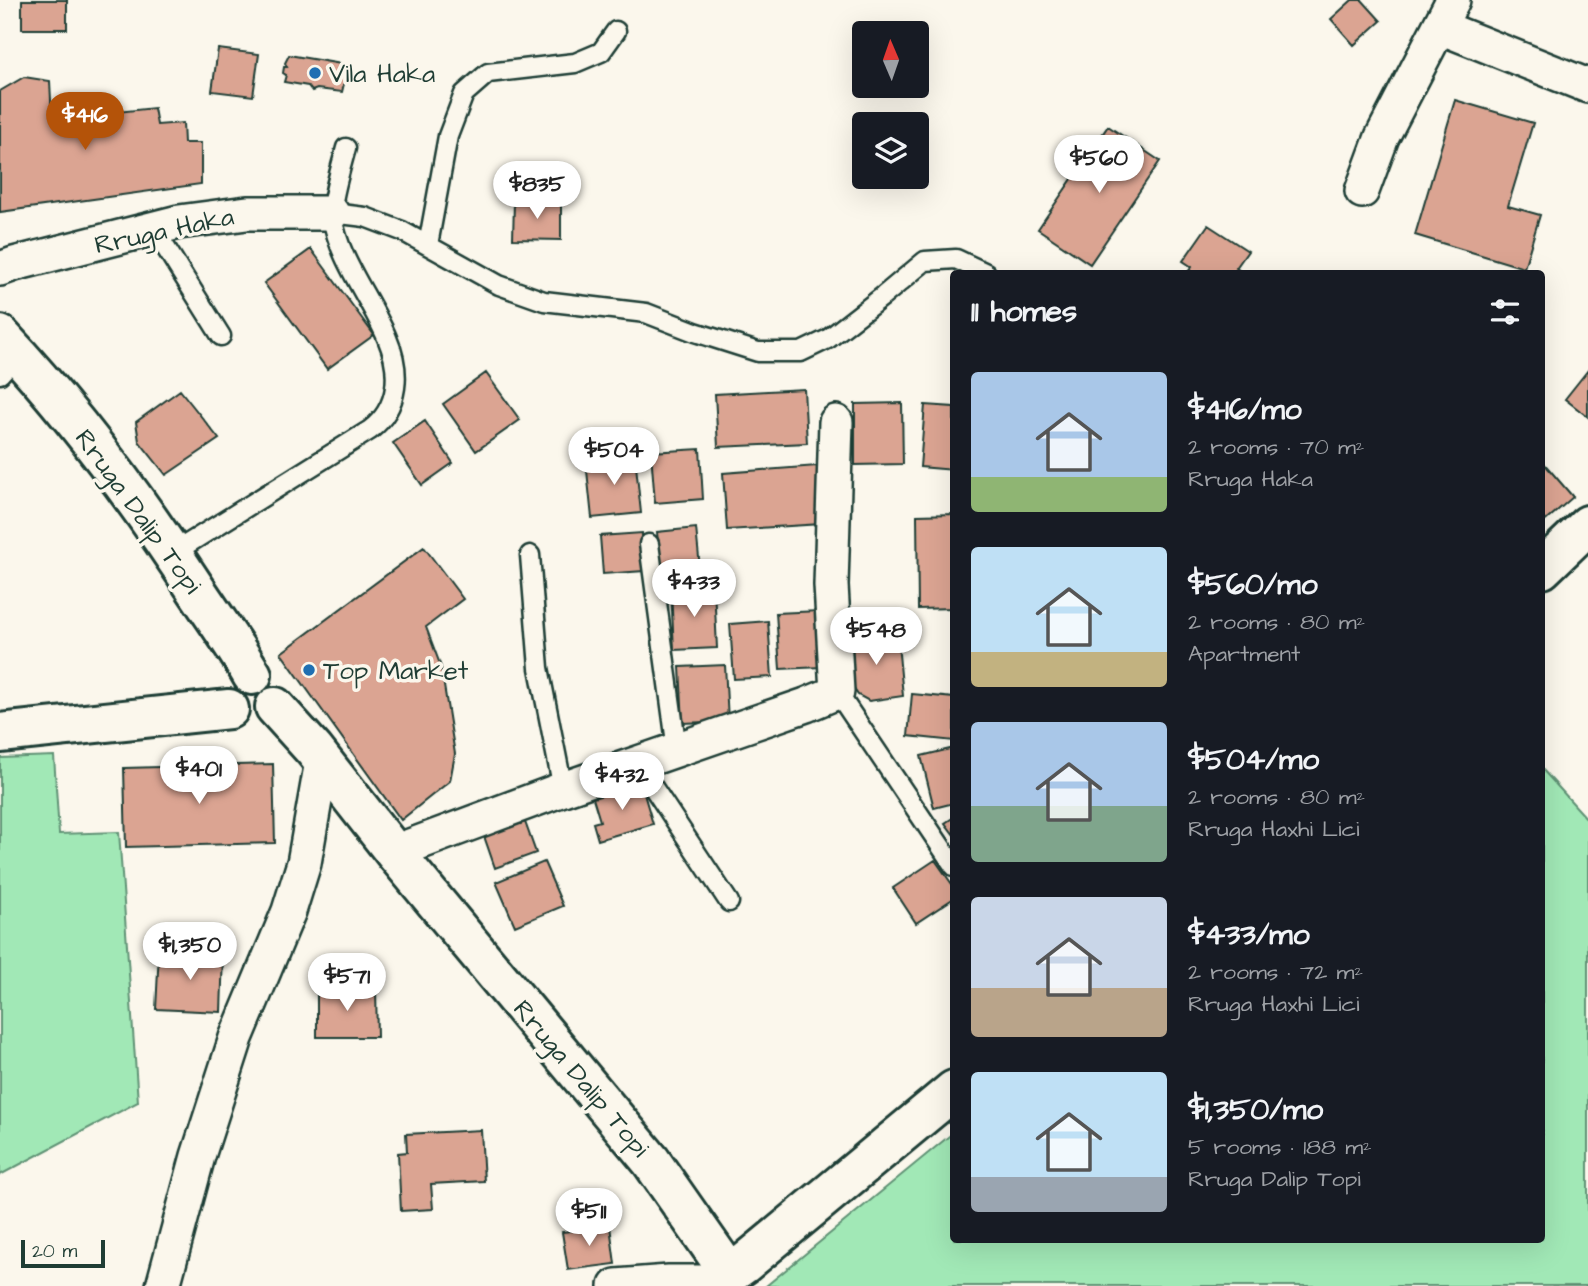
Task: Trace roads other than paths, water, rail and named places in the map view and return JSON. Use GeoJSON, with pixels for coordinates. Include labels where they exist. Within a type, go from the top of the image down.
{"type":"FeatureCollection","features":[{"type":"Feature","properties":{"kind":"street"},"geometry":{"type":"LineString","coordinates":[[1363,191],[1382,137],[1446,13],[1588,86]]}},
{"type":"Feature","properties":{"kind":"street","name":"Rruga Haka"},"geometry":{"type":"LineString","coordinates":[[0,269],[179,222],[247,213],[332,213]]}},
{"type":"Feature","properties":{"kind":"street","name":"Rruga Dalip Topi"},"geometry":{"type":"LineString","coordinates":[[6,354],[81,430],[173,554],[252,675]]}},
{"type":"Feature","properties":{"kind":"street"},"geometry":{"type":"LineString","coordinates":[[394,852],[837,692],[831,585],[835,422]]}},
{"type":"Feature","properties":{"kind":"street"},"geometry":{"type":"LineString","coordinates":[[1545,566],[1588,525]]}},
{"type":"Feature","properties":{"kind":"street"},"geometry":{"type":"LineString","coordinates":[[252,675],[260,677],[271,684],[276,695],[275,708],[259,723],[250,724],[237,719],[229,709],[229,689],[239,679],[252,675]]}},
{"type":"Feature","properties":{"kind":"street","name":"Rruga Dalip Topi"},"geometry":{"type":"LineString","coordinates":[[275,708],[322,761],[394,852],[651,1161],[730,1274]]}},
{"type":"Feature","properties":{"kind":"street"},"geometry":{"type":"LineString","coordinates":[[0,733],[229,709]]}},
{"type":"Feature","properties":{"kind":"street"},"geometry":{"type":"LineString","coordinates":[[163,1286],[198,1156],[236,1038],[289,911],[304,863],[322,761]]}},
{"type":"Feature","properties":{"kind":"street"},"geometry":{"type":"LineString","coordinates":[[620,1286],[706,1282],[730,1274],[950,1093]]}},
{"type":"Feature","properties":{"kind":"lane"},"geometry":{"type":"LineString","coordinates":[[428,245],[448,136],[464,94],[488,73],[575,63],[601,52],[616,31]]}},
{"type":"Feature","properties":{"kind":"lane"},"geometry":{"type":"LineString","coordinates":[[173,554],[370,430],[387,414],[393,402],[394,363],[388,339],[353,274],[337,235],[332,213],[346,148]]}},
{"type":"Feature","properties":{"kind":"lane"},"geometry":{"type":"LineString","coordinates":[[332,213],[365,217],[402,231],[499,285],[544,301],[646,313],[758,352],[801,352],[828,339],[925,261],[956,259],[980,270]]}},
{"type":"Feature","properties":{"kind":"lane"},"geometry":{"type":"LineString","coordinates":[[154,229],[221,336]]}},
{"type":"Feature","properties":{"kind":"lane"},"geometry":{"type":"LineString","coordinates":[[649,544],[677,750]]}},
{"type":"Feature","properties":{"kind":"lane"},"geometry":{"type":"LineString","coordinates":[[530,555],[539,668],[563,789]]}},
{"type":"Feature","properties":{"kind":"lane"},"geometry":{"type":"LineString","coordinates":[[837,692],[950,860]]}},
{"type":"Feature","properties":{"kind":"lane"},"geometry":{"type":"LineString","coordinates":[[637,763],[729,902]]}},
{"type":"Feature","properties":{"kind":"place","name":"Vila Haka"},"geometry":{"type":"Point","coordinates":[315,73]}},
{"type":"Feature","properties":{"kind":"place","name":"Top Market"},"geometry":{"type":"Point","coordinates":[309,670]}}]}
